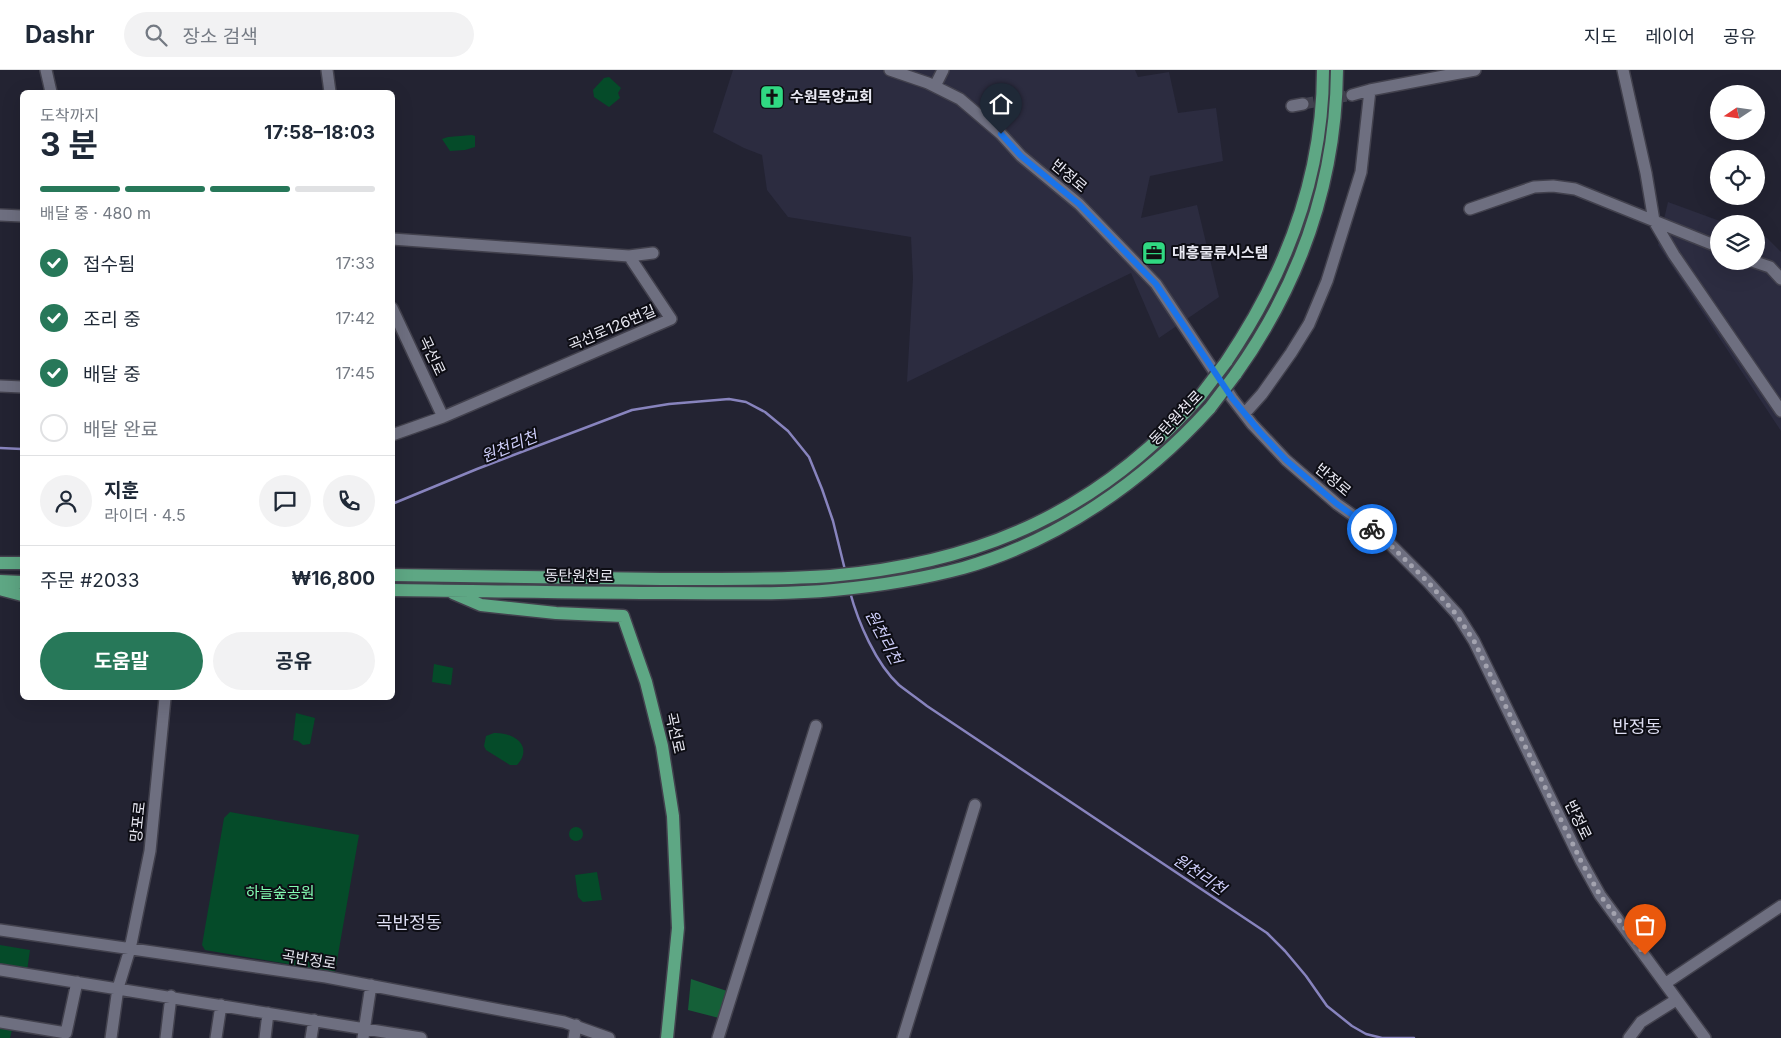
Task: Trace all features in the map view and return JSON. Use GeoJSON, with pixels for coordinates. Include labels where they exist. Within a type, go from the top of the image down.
{"type":"FeatureCollection","features":[{"type":"Feature","properties":{"kind":"main road","name":"동탄원천로"},"geometry":{"type":"LineString","coordinates":[[395,575],[760,579],[831,576],[920,563],[960,553],[997,541],[1062,510],[1123,470],[1158,442],[1201,395],[1247,332],[1278,274],[1298,222],[1311,172],[1316,143],[1322,70]]}},
{"type":"Feature","properties":{"kind":"main road","name":"동탄원천로"},"geometry":{"type":"LineString","coordinates":[[395,590],[764,594],[834,590],[923,577],[964,568],[1001,555],[1066,525],[1097,505],[1162,457],[1210,408],[1257,344],[1290,285],[1310,232],[1328,161],[1334,125],[1337,70]]}},
{"type":"Feature","properties":{"kind":"main road"},"geometry":{"type":"LineString","coordinates":[[0,563],[20,563]]}},
{"type":"Feature","properties":{"kind":"main road"},"geometry":{"type":"LineString","coordinates":[[0,571],[20,571]]}},
{"type":"Feature","properties":{"kind":"main road"},"geometry":{"type":"LineString","coordinates":[[1,587],[20,582]]}},
{"type":"Feature","properties":{"kind":"main road"},"geometry":{"type":"LineString","coordinates":[[1,587],[20,590]]}},
{"type":"Feature","properties":{"kind":"main road"},"geometry":{"type":"LineString","coordinates":[[1,587],[20,594]]}},
{"type":"Feature","properties":{"kind":"main road","name":"곡선로"},"geometry":{"type":"LineString","coordinates":[[448,591],[481,605],[556,613],[623,616],[649,691],[662,746],[673,816],[678,928],[667,1038]]}},
{"type":"Feature","properties":{"kind":"street"},"geometry":{"type":"LineString","coordinates":[[46,70],[51,90]]}},
{"type":"Feature","properties":{"kind":"street"},"geometry":{"type":"LineString","coordinates":[[326,70],[330,90]]}},
{"type":"Feature","properties":{"kind":"street","name":"반정로"},"geometry":{"type":"LineString","coordinates":[[890,70],[935,86],[960,99],[1001,134],[1021,156],[1079,204],[1156,284],[1232,398],[1252,424],[1286,460],[1337,504],[1380,535],[1428,582],[1456,614],[1474,641],[1581,861],[1600,895],[1705,1038]]}},
{"type":"Feature","properties":{"kind":"street"},"geometry":{"type":"LineString","coordinates":[[935,86],[943,70]]}},
{"type":"Feature","properties":{"kind":"street"},"geometry":{"type":"LineString","coordinates":[[1352,95],[1474,70]]}},
{"type":"Feature","properties":{"kind":"street"},"geometry":{"type":"LineString","coordinates":[[1623,70],[1646,173],[1654,221],[1674,255],[1781,411]]}},
{"type":"Feature","properties":{"kind":"street"},"geometry":{"type":"LineString","coordinates":[[1245,413],[1262,394],[1291,353],[1308,324],[1327,281],[1361,172],[1370,90]]}},
{"type":"Feature","properties":{"kind":"street"},"geometry":{"type":"LineString","coordinates":[[1470,209],[1534,186],[1575,189],[1710,244]]}},
{"type":"Feature","properties":{"kind":"street"},"geometry":{"type":"LineString","coordinates":[[0,215],[20,216]]}},
{"type":"Feature","properties":{"kind":"street"},"geometry":{"type":"LineString","coordinates":[[395,239],[629,256],[653,253]]}},
{"type":"Feature","properties":{"kind":"street","name":"곡선로126번길"},"geometry":{"type":"LineString","coordinates":[[443,417],[671,319],[629,256]]}},
{"type":"Feature","properties":{"kind":"street"},"geometry":{"type":"LineString","coordinates":[[1765,265],[1770,267],[1781,279]]}},
{"type":"Feature","properties":{"kind":"street","name":"곡선로"},"geometry":{"type":"LineString","coordinates":[[395,314],[443,417]]}},
{"type":"Feature","properties":{"kind":"street"},"geometry":{"type":"LineString","coordinates":[[0,386],[20,387]]}},
{"type":"Feature","properties":{"kind":"street"},"geometry":{"type":"LineString","coordinates":[[395,434],[443,417]]}},
{"type":"Feature","properties":{"kind":"street","name":"망포로"},"geometry":{"type":"LineString","coordinates":[[111,1038],[118,988],[130,949],[150,851],[165,700]]}},
{"type":"Feature","properties":{"kind":"street"},"geometry":{"type":"LineString","coordinates":[[718,1038],[816,726]]}},
{"type":"Feature","properties":{"kind":"street"},"geometry":{"type":"LineString","coordinates":[[903,1038],[975,805]]}},
{"type":"Feature","properties":{"kind":"street"},"geometry":{"type":"LineString","coordinates":[[1666,983],[1781,906]]}},
{"type":"Feature","properties":{"kind":"street","name":"곡반정로"},"geometry":{"type":"LineString","coordinates":[[0,930],[326,977],[576,1025],[609,1038]]}},
{"type":"Feature","properties":{"kind":"street"},"geometry":{"type":"LineString","coordinates":[[0,970],[314,1020],[364,1033],[418,1038]]}},
{"type":"Feature","properties":{"kind":"street"},"geometry":{"type":"LineString","coordinates":[[0,1022],[66,1036],[76,982]]}},
{"type":"Feature","properties":{"kind":"street"},"geometry":{"type":"LineString","coordinates":[[364,1033],[371,985]]}},
{"type":"Feature","properties":{"kind":"street"},"geometry":{"type":"LineString","coordinates":[[166,1038],[171,996]]}},
{"type":"Feature","properties":{"kind":"street"},"geometry":{"type":"LineString","coordinates":[[1632,1034],[1641,1022],[1676,1000]]}},
{"type":"Feature","properties":{"kind":"street"},"geometry":{"type":"LineString","coordinates":[[216,1038],[221,1005]]}},
{"type":"Feature","properties":{"kind":"street"},"geometry":{"type":"LineString","coordinates":[[265,1038],[268,1013]]}},
{"type":"Feature","properties":{"kind":"street"},"geometry":{"type":"LineString","coordinates":[[311,1038],[314,1020]]}},
{"type":"Feature","properties":{"kind":"street"},"geometry":{"type":"LineString","coordinates":[[574,1038],[576,1025]]}},
{"type":"Feature","properties":{"kind":"shaded area"},"geometry":{"type":"Polygon","coordinates":[[[733,70],[1135,70],[1138,77],[1169,72],[1178,113],[1216,108],[1223,161],[1150,176],[1141,218],[1197,205],[1219,297],[1159,338],[1131,273],[907,382],[913,278],[911,237],[788,217],[767,190],[762,155],[713,132],[733,70]]]}},
{"type":"Feature","properties":{"kind":"shaded area"},"geometry":{"type":"Polygon","coordinates":[[[1668,202],[1710,217],[1710,270],[1765,270],[1765,237],[1781,252],[1781,431],[1658,245],[1668,202]]]}},
{"type":"Feature","properties":{"kind":"green space"},"geometry":{"type":"Polygon","coordinates":[[[609,77],[621,88],[618,93],[620,98],[609,107],[594,97],[593,90],[604,78],[609,77]]]}},
{"type":"Feature","properties":{"kind":"green space"},"geometry":{"type":"Polygon","coordinates":[[[475,136],[475,147],[465,150],[450,151],[442,139],[448,137],[475,136]]]}},
{"type":"Feature","properties":{"kind":"green space"},"geometry":{"type":"Polygon","coordinates":[[[434,664],[453,668],[451,685],[432,682],[434,664]]]}},
{"type":"Feature","properties":{"kind":"green space"},"geometry":{"type":"Polygon","coordinates":[[[296,713],[315,718],[310,744],[303,745],[293,740],[296,713]]]}},
{"type":"Feature","properties":{"kind":"green space"},"geometry":{"type":"Polygon","coordinates":[[[501,733],[515,738],[522,746],[522,758],[517,765],[510,765],[486,750],[484,746],[486,736],[501,733]]]}},
{"type":"Feature","properties":{"kind":"green space","name":"하늘숲공원"},"geometry":{"type":"Polygon","coordinates":[[[230,812],[359,835],[335,972],[205,950],[202,945],[224,818],[230,812]]]}},
{"type":"Feature","properties":{"kind":"green space"},"geometry":{"type":"Polygon","coordinates":[[[576,827],[581,829],[583,834],[581,839],[576,841],[571,839],[569,834],[571,829],[576,827]]]}},
{"type":"Feature","properties":{"kind":"green space"},"geometry":{"type":"Polygon","coordinates":[[[597,872],[602,900],[583,902],[578,897],[575,875],[597,872]]]}},
{"type":"Feature","properties":{"kind":"green space"},"geometry":{"type":"Polygon","coordinates":[[[0,945],[30,950],[27,971],[0,967],[0,945]]]}},
{"type":"Feature","properties":{"kind":"green space"},"geometry":{"type":"Polygon","coordinates":[[[691,979],[727,991],[719,1018],[688,1010],[691,979]]]}},
{"type":"Feature","properties":{"kind":"green space"},"geometry":{"type":"Polygon","coordinates":[[[0,1028],[12,1030],[10,1038],[0,1038],[0,1028]]]}},
{"type":"Feature","properties":{"kind":"waterway","name":"원천리천"},"geometry":{"type":"LineString","coordinates":[[395,503],[477,469],[632,410],[669,404],[729,399],[746,402],[765,412],[788,431],[809,457],[833,521],[845,570]]}},
{"type":"Feature","properties":{"kind":"waterway","name":"원천리천"},"geometry":{"type":"LineString","coordinates":[[0,448],[20,449]]}},
{"type":"Feature","properties":{"kind":"waterway","name":"원천리천"},"geometry":{"type":"LineString","coordinates":[[850,592],[858,616],[875,654],[899,685],[927,706],[1267,933],[1306,976],[1327,1006],[1352,1026],[1366,1034],[1382,1038],[1414,1038]]}},
{"type":"Feature","properties":{"kind":"tunnel"},"geometry":{"type":"LineString","coordinates":[[1303,104],[1352,95]]}},
{"type":"Feature","properties":{"kind":"way so far"},"geometry":{"type":"LineString","coordinates":[[1372,529],[1428,582],[1456,614],[1474,641],[1581,861],[1600,895],[1645,955]]}},
{"type":"Feature","properties":{"kind":"place","name":"수원목양교회"},"geometry":{"type":"Point","coordinates":[772,97]}},
{"type":"Feature","properties":{"kind":"place","name":"대흥물류시스템"},"geometry":{"type":"Point","coordinates":[1154,253]}},
{"type":"Feature","properties":{"kind":"district","name":"반정동"},"geometry":{"type":"Point","coordinates":[1637,727]}},
{"type":"Feature","properties":{"kind":"district","name":"곡반정동"},"geometry":{"type":"Point","coordinates":[409,923]}},
{"type":"Feature","properties":{"kind":"route"},"geometry":{"type":"LineString","coordinates":[[1001,134],[1021,156],[1079,204],[1156,284],[1188,329],[1202,354],[1232,398],[1252,424],[1286,460],[1337,504],[1372,529]]}}]}
